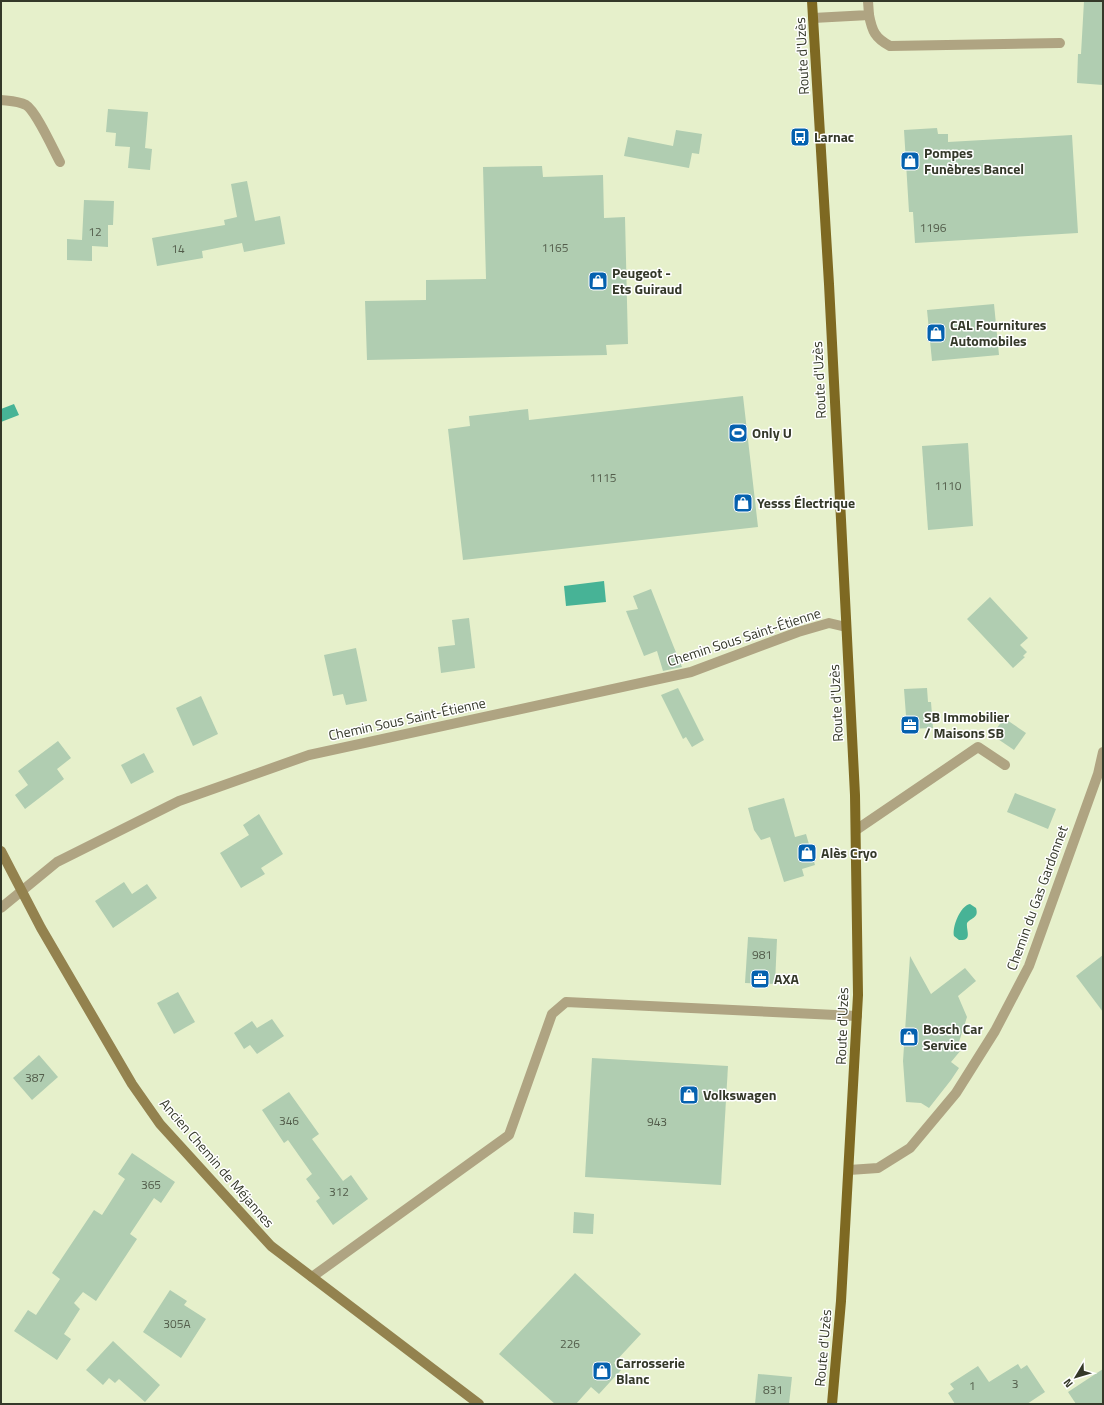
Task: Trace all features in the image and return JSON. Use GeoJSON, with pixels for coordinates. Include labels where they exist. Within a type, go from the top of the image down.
{"type":"FeatureCollection","features":[{"type":"Feature","properties":{"kind":"main road","name":"Route d'Uzès"},"geometry":{"type":"LineString","coordinates":[[812,1],[856,830],[858,995],[842,1301],[832,1404]]}},
{"type":"Feature","properties":{"kind":"street"},"geometry":{"type":"LineString","coordinates":[[868,1],[871,28],[880,41],[890,46],[1060,43]]}},
{"type":"Feature","properties":{"kind":"street"},"geometry":{"type":"LineString","coordinates":[[813,18],[869,15]]}},
{"type":"Feature","properties":{"kind":"street"},"geometry":{"type":"LineString","coordinates":[[1,100],[26,105],[34,115],[60,162]]}},
{"type":"Feature","properties":{"kind":"street","name":"Chemin Sous Saint-Étienne"},"geometry":{"type":"LineString","coordinates":[[1,908],[57,862],[179,801],[309,755],[690,672],[798,632],[829,623],[846,626]]}},
{"type":"Feature","properties":{"kind":"street"},"geometry":{"type":"LineString","coordinates":[[856,830],[978,747],[1005,765]]}},
{"type":"Feature","properties":{"kind":"street","name":"Chemin du Gas Gardonnet"},"geometry":{"type":"LineString","coordinates":[[849,1170],[878,1168],[910,1148],[956,1093],[995,1031],[1030,966],[1098,774],[1103,752]]}},
{"type":"Feature","properties":{"kind":"street","name":"Ancien Chemin de Méjannes"},"geometry":{"type":"LineString","coordinates":[[1,851],[40,928],[132,1084],[160,1124],[271,1246],[479,1404]]}},
{"type":"Feature","properties":{"kind":"street"},"geometry":{"type":"LineString","coordinates":[[312,1277],[509,1135],[552,1014],[566,1002],[857,1016]]}},
{"type":"Feature","properties":{"kind":"water"},"geometry":{"type":"Polygon","coordinates":[[[14,404],[19,415],[1,422],[1,409],[14,404]]]}},
{"type":"Feature","properties":{"kind":"water"},"geometry":{"type":"Polygon","coordinates":[[[604,581],[606,602],[566,606],[564,586],[604,581]]]}},
{"type":"Feature","properties":{"kind":"water"},"geometry":{"type":"Polygon","coordinates":[[[970,904],[976,908],[977,914],[967,923],[968,935],[966,939],[959,940],[954,936],[954,927],[960,913],[970,904]]]}},
{"type":"Feature","properties":{"kind":"building"},"geometry":{"type":"Polygon","coordinates":[[[1084,1],[1103,1],[1103,85],[1077,83],[1078,54],[1081,54],[1084,1]]]}},
{"type":"Feature","properties":{"kind":"building"},"geometry":{"type":"Polygon","coordinates":[[[108,109],[148,112],[145,148],[152,149],[150,170],[128,168],[130,147],[115,146],[116,133],[106,132],[108,109]]]}},
{"type":"Feature","properties":{"kind":"building"},"geometry":{"type":"Polygon","coordinates":[[[937,128],[938,134],[948,134],[948,142],[1072,135],[1078,233],[915,243],[913,212],[909,212],[904,130],[937,128]]]}},
{"type":"Feature","properties":{"kind":"building"},"geometry":{"type":"Polygon","coordinates":[[[676,130],[702,134],[699,154],[692,153],[689,168],[624,156],[628,137],[673,146],[676,130]]]}},
{"type":"Feature","properties":{"kind":"building"},"geometry":{"type":"Polygon","coordinates":[[[542,166],[543,177],[603,175],[604,218],[625,217],[628,344],[606,345],[607,355],[367,360],[365,301],[426,300],[426,280],[486,279],[483,167],[542,166]]]}},
{"type":"Feature","properties":{"kind":"building"},"geometry":{"type":"Polygon","coordinates":[[[247,181],[255,221],[280,216],[285,244],[244,252],[242,243],[202,251],[203,258],[157,266],[152,238],[225,225],[224,220],[237,217],[231,184],[247,181]]]}},
{"type":"Feature","properties":{"kind":"building"},"geometry":{"type":"Polygon","coordinates":[[[84,200],[114,201],[113,225],[108,225],[108,247],[92,246],[92,261],[67,260],[67,239],[82,240],[84,200]]]}},
{"type":"Feature","properties":{"kind":"building"},"geometry":{"type":"Polygon","coordinates":[[[994,304],[999,355],[932,361],[927,310],[994,304]]]}},
{"type":"Feature","properties":{"kind":"building"},"geometry":{"type":"Polygon","coordinates":[[[743,396],[758,527],[463,560],[448,429],[470,426],[469,416],[528,409],[529,420],[743,396]]]}},
{"type":"Feature","properties":{"kind":"building"},"geometry":{"type":"Polygon","coordinates":[[[968,443],[973,526],[928,530],[922,446],[968,443]]]}},
{"type":"Feature","properties":{"kind":"building"},"geometry":{"type":"Polygon","coordinates":[[[651,589],[682,667],[663,671],[657,651],[644,656],[626,611],[638,609],[633,596],[651,589]]]}},
{"type":"Feature","properties":{"kind":"building"},"geometry":{"type":"Polygon","coordinates":[[[990,597],[1028,638],[1020,645],[1027,652],[1023,656],[1025,657],[1013,668],[967,619],[990,597]]]}},
{"type":"Feature","properties":{"kind":"building"},"geometry":{"type":"Polygon","coordinates":[[[469,618],[475,668],[441,673],[438,647],[455,645],[452,620],[469,618]]]}},
{"type":"Feature","properties":{"kind":"building"},"geometry":{"type":"Polygon","coordinates":[[[356,648],[367,701],[346,705],[343,694],[333,696],[324,655],[356,648]]]}},
{"type":"Feature","properties":{"kind":"building"},"geometry":{"type":"Polygon","coordinates":[[[678,688],[704,740],[692,747],[686,737],[683,739],[661,695],[678,688]]]}},
{"type":"Feature","properties":{"kind":"building"},"geometry":{"type":"Polygon","coordinates":[[[927,688],[928,702],[931,702],[933,728],[907,729],[904,689],[927,688]]]}},
{"type":"Feature","properties":{"kind":"building"},"geometry":{"type":"Polygon","coordinates":[[[201,696],[218,734],[193,746],[176,708],[201,696]]]}},
{"type":"Feature","properties":{"kind":"building"},"geometry":{"type":"Polygon","coordinates":[[[1004,718],[1026,733],[1014,750],[992,735],[1004,718]]]}},
{"type":"Feature","properties":{"kind":"building"},"geometry":{"type":"Polygon","coordinates":[[[58,741],[71,758],[57,769],[64,779],[25,809],[15,795],[28,785],[18,771],[58,741]]]}},
{"type":"Feature","properties":{"kind":"building"},"geometry":{"type":"Polygon","coordinates":[[[144,753],[154,772],[131,784],[121,765],[144,753]]]}},
{"type":"Feature","properties":{"kind":"building"},"geometry":{"type":"Polygon","coordinates":[[[1015,793],[1056,809],[1048,829],[1007,812],[1015,793]]]}},
{"type":"Feature","properties":{"kind":"building"},"geometry":{"type":"Polygon","coordinates":[[[784,798],[795,837],[806,834],[815,865],[802,869],[804,876],[784,882],[770,837],[761,840],[754,830],[748,808],[784,798]]]}},
{"type":"Feature","properties":{"kind":"building"},"geometry":{"type":"Polygon","coordinates":[[[259,814],[283,854],[261,868],[265,874],[241,888],[220,853],[249,835],[243,825],[259,814]]]}},
{"type":"Feature","properties":{"kind":"building"},"geometry":{"type":"Polygon","coordinates":[[[124,882],[132,894],[147,884],[157,898],[113,928],[95,901],[124,882]]]}},
{"type":"Feature","properties":{"kind":"building"},"geometry":{"type":"Polygon","coordinates":[[[748,937],[777,939],[775,984],[745,983],[748,937]]]}},
{"type":"Feature","properties":{"kind":"building"},"geometry":{"type":"Polygon","coordinates":[[[1103,955],[1103,1012],[1076,976],[1103,955]]]}},
{"type":"Feature","properties":{"kind":"building"},"geometry":{"type":"Polygon","coordinates":[[[910,956],[931,994],[965,968],[976,981],[958,996],[967,1017],[958,1045],[961,1050],[951,1062],[959,1068],[929,1108],[921,1103],[906,1102],[903,1061],[910,956]]]}},
{"type":"Feature","properties":{"kind":"building"},"geometry":{"type":"Polygon","coordinates":[[[178,992],[195,1022],[174,1034],[157,1003],[178,992]]]}},
{"type":"Feature","properties":{"kind":"building"},"geometry":{"type":"Polygon","coordinates":[[[272,1019],[284,1036],[257,1054],[250,1045],[244,1049],[234,1033],[252,1021],[257,1028],[272,1019]]]}},
{"type":"Feature","properties":{"kind":"building"},"geometry":{"type":"Polygon","coordinates":[[[39,1055],[58,1077],[32,1100],[13,1078],[39,1055]]]}},
{"type":"Feature","properties":{"kind":"building"},"geometry":{"type":"Polygon","coordinates":[[[592,1058],[728,1066],[721,1185],[585,1177],[592,1058]]]}},
{"type":"Feature","properties":{"kind":"building"},"geometry":{"type":"Polygon","coordinates":[[[289,1092],[319,1134],[312,1139],[343,1181],[351,1175],[368,1199],[333,1225],[316,1201],[320,1198],[306,1179],[312,1174],[288,1140],[284,1143],[262,1110],[289,1092]]]}},
{"type":"Feature","properties":{"kind":"building"},"geometry":{"type":"Polygon","coordinates":[[[132,1153],[175,1182],[161,1203],[154,1198],[130,1234],[137,1239],[96,1301],[83,1292],[74,1303],[80,1309],[64,1334],[71,1339],[57,1360],[14,1331],[28,1310],[36,1315],[60,1279],[52,1273],[94,1210],[102,1215],[125,1179],[118,1174],[132,1153]]]}},
{"type":"Feature","properties":{"kind":"building"},"geometry":{"type":"Polygon","coordinates":[[[574,1212],[594,1214],[593,1234],[573,1233],[574,1212]]]}},
{"type":"Feature","properties":{"kind":"building"},"geometry":{"type":"Polygon","coordinates":[[[575,1273],[641,1334],[614,1363],[621,1370],[599,1394],[591,1387],[576,1404],[555,1404],[499,1354],[575,1273]]]}},
{"type":"Feature","properties":{"kind":"building"},"geometry":{"type":"Polygon","coordinates":[[[170,1290],[187,1301],[184,1305],[206,1319],[181,1358],[143,1332],[170,1290]]]}},
{"type":"Feature","properties":{"kind":"building"},"geometry":{"type":"Polygon","coordinates":[[[113,1341],[160,1385],[145,1402],[119,1379],[115,1383],[109,1378],[103,1385],[86,1370],[113,1341]]]}},
{"type":"Feature","properties":{"kind":"building"},"geometry":{"type":"Polygon","coordinates":[[[1018,1364],[1021,1369],[1027,1365],[1045,1392],[1027,1404],[955,1404],[948,1393],[954,1389],[950,1384],[978,1366],[989,1382],[1018,1364]]]}},
{"type":"Feature","properties":{"kind":"building"},"geometry":{"type":"Polygon","coordinates":[[[1103,1369],[1103,1404],[1076,1404],[1068,1392],[1103,1369]]]}},
{"type":"Feature","properties":{"kind":"building"},"geometry":{"type":"Polygon","coordinates":[[[758,1374],[792,1377],[789,1404],[755,1404],[758,1374]]]}},
{"type":"Feature","properties":{"kind":"place","name":"Larnac"},"geometry":{"type":"Point","coordinates":[800,137]}},
{"type":"Feature","properties":{"kind":"place","name":"Pompes Funèbres Bancel"},"geometry":{"type":"Point","coordinates":[910,161]}},
{"type":"Feature","properties":{"kind":"place","name":"Peugeot - Ets Guiraud"},"geometry":{"type":"Point","coordinates":[598,281]}},
{"type":"Feature","properties":{"kind":"place","name":"CAL Fournitures Automobiles"},"geometry":{"type":"Point","coordinates":[936,333]}},
{"type":"Feature","properties":{"kind":"place","name":"Only U"},"geometry":{"type":"Point","coordinates":[738,433]}},
{"type":"Feature","properties":{"kind":"place","name":"Yesss Électrique"},"geometry":{"type":"Point","coordinates":[743,503]}},
{"type":"Feature","properties":{"kind":"place","name":"SB Immobilier / Maisons SB"},"geometry":{"type":"Point","coordinates":[910,725]}},
{"type":"Feature","properties":{"kind":"place","name":"Alès Cryo"},"geometry":{"type":"Point","coordinates":[807,853]}},
{"type":"Feature","properties":{"kind":"place","name":"AXA"},"geometry":{"type":"Point","coordinates":[760,979]}},
{"type":"Feature","properties":{"kind":"place","name":"Bosch Car Service"},"geometry":{"type":"Point","coordinates":[909,1037]}},
{"type":"Feature","properties":{"kind":"place","name":"Volkswagen"},"geometry":{"type":"Point","coordinates":[689,1095]}},
{"type":"Feature","properties":{"kind":"place","name":"Carrosserie Blanc"},"geometry":{"type":"Point","coordinates":[602,1371]}}]}
